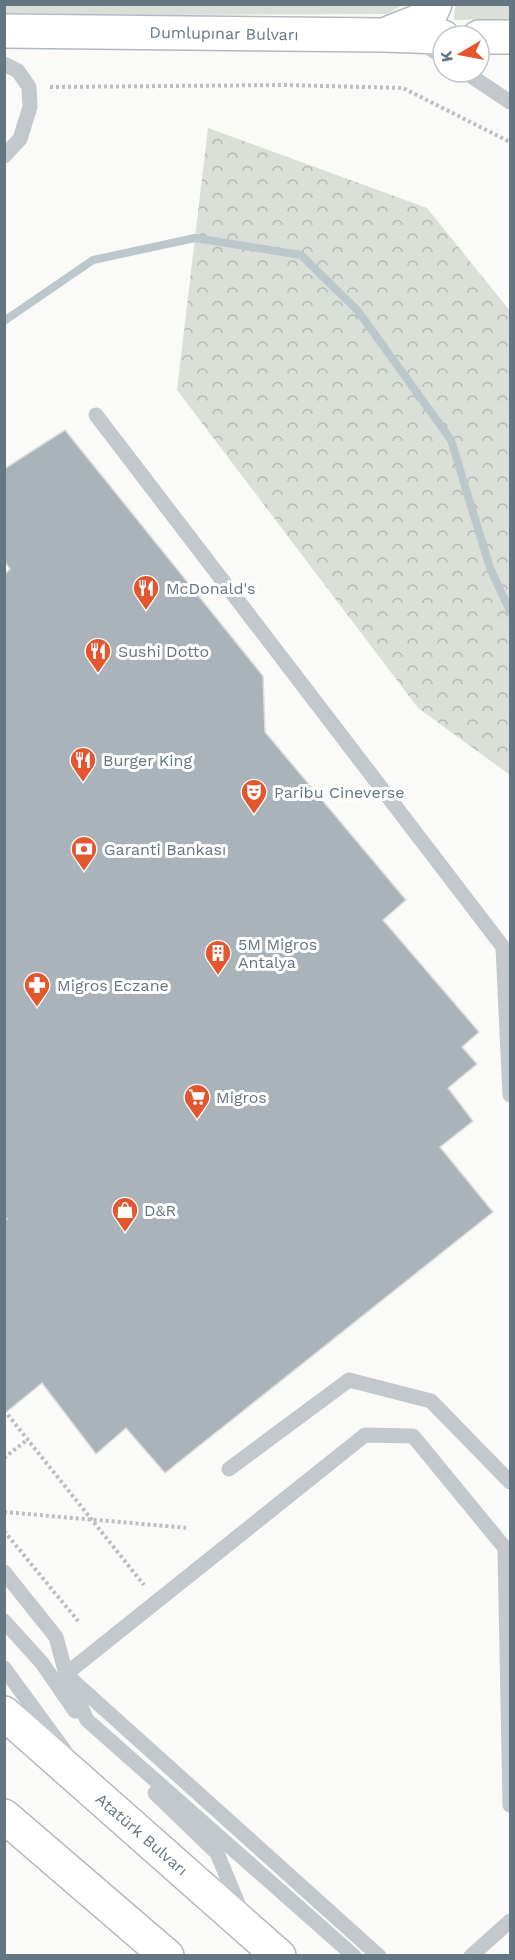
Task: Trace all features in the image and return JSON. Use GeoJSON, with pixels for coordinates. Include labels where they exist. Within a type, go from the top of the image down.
{"type":"FeatureCollection","features":[{"type":"Feature","properties":{"kind":"main road"},"geometry":{"type":"LineString","coordinates":[[413,36],[429,17],[435,4]]}},
{"type":"Feature","properties":{"kind":"main road","name":"Dumlupınar Bulvarı"},"geometry":{"type":"LineString","coordinates":[[4,31],[413,36]]}},
{"type":"Feature","properties":{"kind":"main road"},"geometry":{"type":"LineString","coordinates":[[491,37],[510,37]]}},
{"type":"Feature","properties":{"kind":"main road","name":"Atatürk Bulvarı"},"geometry":{"type":"LineString","coordinates":[[4,1713],[279,1956]]}},
{"type":"Feature","properties":{"kind":"main road"},"geometry":{"type":"LineString","coordinates":[[4,1816],[167,1956]]}},
{"type":"Feature","properties":{"kind":"lane"},"geometry":{"type":"LineString","coordinates":[[413,36],[431,49]]}},
{"type":"Feature","properties":{"kind":"lane"},"geometry":{"type":"LineString","coordinates":[[4,64],[18,71],[29,87],[30,107],[20,139],[4,156]]}},
{"type":"Feature","properties":{"kind":"lane"},"geometry":{"type":"LineString","coordinates":[[483,84],[510,102]]}},
{"type":"Feature","properties":{"kind":"lane"},"geometry":{"type":"LineString","coordinates":[[96,415],[503,947],[510,1095]]}},
{"type":"Feature","properties":{"kind":"lane"},"geometry":{"type":"LineString","coordinates":[[229,1469],[349,1380],[431,1401],[510,1482]]}},
{"type":"Feature","properties":{"kind":"lane"},"geometry":{"type":"LineString","coordinates":[[66,1674],[365,1435],[413,1436],[505,1548],[510,1805]]}},
{"type":"Feature","properties":{"kind":"lane"},"geometry":{"type":"LineString","coordinates":[[4,1572],[56,1637],[66,1674],[87,1720],[354,1956]]}},
{"type":"Feature","properties":{"kind":"lane"},"geometry":{"type":"LineString","coordinates":[[4,1621],[42,1664],[86,1727],[217,1853],[248,1928]]}},
{"type":"Feature","properties":{"kind":"lane"},"geometry":{"type":"LineString","coordinates":[[4,1668],[98,1796]]}},
{"type":"Feature","properties":{"kind":"lane"},"geometry":{"type":"LineString","coordinates":[[66,1674],[379,1956]]}},
{"type":"Feature","properties":{"kind":"lane"},"geometry":{"type":"LineString","coordinates":[[471,1956],[510,1921]]}},
{"type":"Feature","properties":{"kind":"path"},"geometry":{"type":"LineString","coordinates":[[29,87],[284,85],[403,88],[510,142]]}},
{"type":"Feature","properties":{"kind":"path"},"geometry":{"type":"LineString","coordinates":[[4,1410],[159,1601]]}},
{"type":"Feature","properties":{"kind":"path"},"geometry":{"type":"LineString","coordinates":[[4,1458],[28,1439]]}},
{"type":"Feature","properties":{"kind":"path"},"geometry":{"type":"LineString","coordinates":[[4,1512],[189,1528]]}},
{"type":"Feature","properties":{"kind":"path"},"geometry":{"type":"LineString","coordinates":[[4,1531],[78,1621]]}},
{"type":"Feature","properties":{"kind":"green space"},"geometry":{"type":"Polygon","coordinates":[[[5,4],[403,5],[387,14],[163,15],[5,13],[5,4]]]}},
{"type":"Feature","properties":{"kind":"green space"},"geometry":{"type":"Polygon","coordinates":[[[455,5],[510,5],[510,19],[454,20],[455,5]]]}},
{"type":"Feature","properties":{"kind":"green space"},"geometry":{"type":"Polygon","coordinates":[[[208,128],[427,208],[510,311],[510,775],[418,708],[177,390],[208,128]]]}},
{"type":"Feature","properties":{"kind":"building","name":"5M Migros Antalya"},"geometry":{"type":"Polygon","coordinates":[[[65,430],[263,676],[265,732],[406,900],[383,920],[479,1032],[462,1047],[477,1064],[448,1088],[473,1121],[440,1147],[493,1212],[165,1473],[126,1428],[96,1454],[42,1383],[4,1414],[4,1221],[7,1219],[4,1217],[4,575],[10,569],[4,561],[4,469],[65,430]]]}},
{"type":"Feature","properties":{"kind":"waterway"},"geometry":{"type":"LineString","coordinates":[[4,321],[93,260],[195,238],[301,255],[358,311],[451,440],[490,568],[510,611]]}},
{"type":"Feature","properties":{"kind":"place","name":"McDonald's"},"geometry":{"type":"Point","coordinates":[146,611]}},
{"type":"Feature","properties":{"kind":"place","name":"Sushi Dotto"},"geometry":{"type":"Point","coordinates":[98,674]}},
{"type":"Feature","properties":{"kind":"place","name":"Burger King"},"geometry":{"type":"Point","coordinates":[83,783]}},
{"type":"Feature","properties":{"kind":"place","name":"Paribu Cineverse"},"geometry":{"type":"Point","coordinates":[254,815]}},
{"type":"Feature","properties":{"kind":"place","name":"Garanti Bankası"},"geometry":{"type":"Point","coordinates":[84,872]}},
{"type":"Feature","properties":{"kind":"place","name":"5M Migros Antalya"},"geometry":{"type":"Point","coordinates":[218,976]}},
{"type":"Feature","properties":{"kind":"place","name":"Migros Eczane"},"geometry":{"type":"Point","coordinates":[37,1008]}},
{"type":"Feature","properties":{"kind":"place","name":"Migros"},"geometry":{"type":"Point","coordinates":[197,1120]}},
{"type":"Feature","properties":{"kind":"place","name":"D&R"},"geometry":{"type":"Point","coordinates":[125,1233]}}]}
